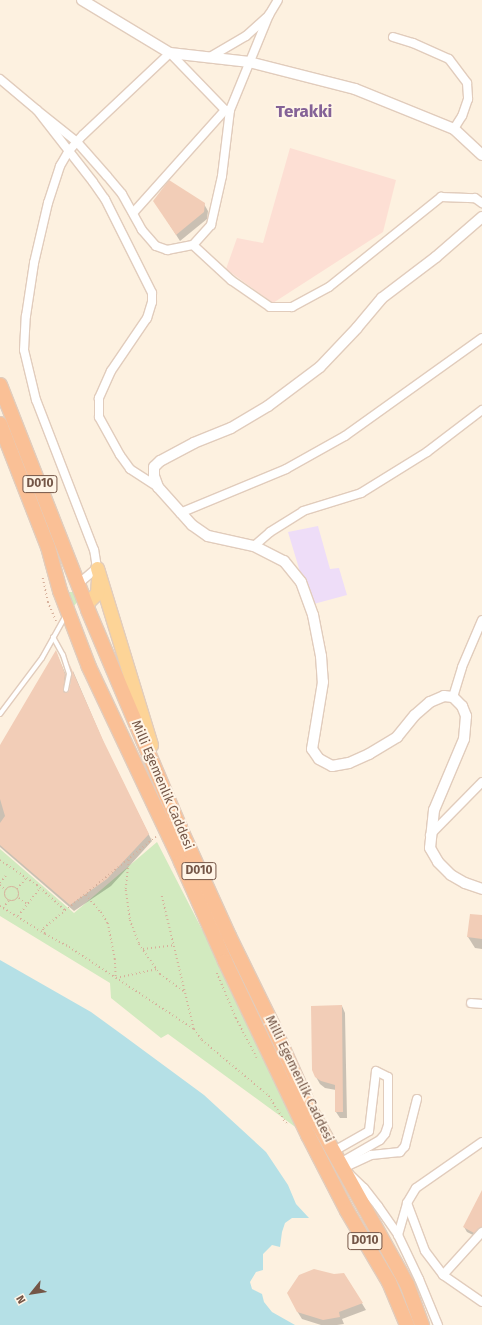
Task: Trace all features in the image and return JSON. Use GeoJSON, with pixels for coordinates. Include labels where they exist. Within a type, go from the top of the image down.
{"type":"FeatureCollection","features":[{"type":"Feature","properties":{"kind":"highway","name":"Milli Egemenlik Caddesi"},"geometry":{"type":"LineString","coordinates":[[0,385],[86,604],[163,788],[229,936],[273,1026],[311,1111],[348,1210],[389,1282],[407,1325]]}},
{"type":"Feature","properties":{"kind":"highway","name":"Milli Egemenlik Caddesi"},"geometry":{"type":"LineString","coordinates":[[0,424],[48,547],[60,591],[89,667],[181,862],[225,961],[272,1056],[330,1159],[407,1284],[422,1325]]}},
{"type":"Feature","properties":{"kind":"highway"},"geometry":{"type":"LineString","coordinates":[[60,591],[78,584]]}},
{"type":"Feature","properties":{"kind":"highway"},"geometry":{"type":"LineString","coordinates":[[67,611],[86,604]]}},
{"type":"Feature","properties":{"kind":"main road"},"geometry":{"type":"LineString","coordinates":[[86,604],[97,593],[98,570]]}},
{"type":"Feature","properties":{"kind":"main road"},"geometry":{"type":"LineString","coordinates":[[98,570],[124,659],[142,712],[163,788]]}},
{"type":"Feature","properties":{"kind":"street"},"geometry":{"type":"LineString","coordinates":[[82,0],[170,53],[228,110]]}},
{"type":"Feature","properties":{"kind":"street"},"geometry":{"type":"LineString","coordinates":[[0,79],[77,142],[122,194],[142,230],[156,246],[167,250],[193,245],[211,225],[222,176],[228,110],[269,15],[278,0]]}},
{"type":"Feature","properties":{"kind":"street"},"geometry":{"type":"LineString","coordinates":[[210,57],[246,36],[269,15]]}},
{"type":"Feature","properties":{"kind":"street"},"geometry":{"type":"LineString","coordinates":[[393,37],[413,43],[449,59],[467,83],[468,99],[462,116],[454,129]]}},
{"type":"Feature","properties":{"kind":"street"},"geometry":{"type":"LineString","coordinates":[[78,584],[98,570],[94,550],[87,528],[36,400],[24,350],[26,316],[34,263],[48,203],[60,166],[68,152],[77,142],[170,53],[249,62],[355,89],[454,129],[482,155]]}},
{"type":"Feature","properties":{"kind":"street"},"geometry":{"type":"LineString","coordinates":[[37,110],[106,200],[152,293],[152,302],[148,318],[111,371],[98,398],[100,417],[120,456],[130,469],[158,487],[192,525],[208,536],[254,546],[284,561],[301,582],[313,615],[321,656],[323,682],[312,749],[319,759],[332,766],[349,763],[369,754],[397,737],[415,715],[430,702],[444,696],[453,697],[462,706],[466,716],[464,739],[434,810],[430,835],[430,848],[438,862],[452,874],[465,883],[482,889]]}},
{"type":"Feature","properties":{"kind":"street"},"geometry":{"type":"LineString","coordinates":[[133,213],[228,110]]}},
{"type":"Feature","properties":{"kind":"street"},"geometry":{"type":"LineString","coordinates":[[193,245],[231,280],[270,307],[292,307],[329,287],[441,197],[475,198],[482,203]]}},
{"type":"Feature","properties":{"kind":"street"},"geometry":{"type":"LineString","coordinates":[[158,487],[154,476],[154,468],[160,461],[231,428],[268,406],[314,371],[357,328],[382,298],[436,257],[482,218]]}},
{"type":"Feature","properties":{"kind":"street"},"geometry":{"type":"LineString","coordinates":[[180,513],[286,470],[345,436],[482,338]]}},
{"type":"Feature","properties":{"kind":"street"},"geometry":{"type":"LineString","coordinates":[[254,546],[270,532],[303,510],[361,493],[427,452],[482,410]]}},
{"type":"Feature","properties":{"kind":"street"},"geometry":{"type":"LineString","coordinates":[[453,697],[462,667],[482,620]]}},
{"type":"Feature","properties":{"kind":"street"},"geometry":{"type":"LineString","coordinates":[[430,835],[482,782]]}},
{"type":"Feature","properties":{"kind":"street"},"geometry":{"type":"LineString","coordinates":[[471,1004],[482,1004]]}},
{"type":"Feature","properties":{"kind":"street"},"geometry":{"type":"LineString","coordinates":[[376,1071],[388,1076],[388,1125],[385,1134],[380,1140],[330,1159],[369,1131],[376,1071]]}},
{"type":"Feature","properties":{"kind":"street"},"geometry":{"type":"LineString","coordinates":[[330,1159],[400,1152],[405,1146],[417,1099]]}},
{"type":"Feature","properties":{"kind":"street"},"geometry":{"type":"LineString","coordinates":[[398,1235],[407,1203],[416,1188],[482,1142]]}},
{"type":"Feature","properties":{"kind":"street"},"geometry":{"type":"LineString","coordinates":[[330,1159],[364,1188],[398,1235],[419,1279],[438,1325]]}},
{"type":"Feature","properties":{"kind":"street"},"geometry":{"type":"LineString","coordinates":[[407,1203],[425,1251],[443,1275],[482,1302]]}},
{"type":"Feature","properties":{"kind":"street"},"geometry":{"type":"LineString","coordinates":[[443,1275],[482,1232]]}},
{"type":"Feature","properties":{"kind":"lane"},"geometry":{"type":"LineString","coordinates":[[0,714],[42,658],[67,611]]}},
{"type":"Feature","properties":{"kind":"lane"},"geometry":{"type":"LineString","coordinates":[[53,637],[63,655],[69,674],[66,690]]}},
{"type":"Feature","properties":{"kind":"path"},"geometry":{"type":"LineString","coordinates":[[42,572],[48,602],[58,628]]}},
{"type":"Feature","properties":{"kind":"path"},"geometry":{"type":"LineString","coordinates":[[45,934],[43,929],[157,836]]}},
{"type":"Feature","properties":{"kind":"path"},"geometry":{"type":"LineString","coordinates":[[0,860],[26,877],[66,911]]}},
{"type":"Feature","properties":{"kind":"path"},"geometry":{"type":"LineString","coordinates":[[129,860],[126,890],[130,920],[139,944],[157,969],[170,982],[186,993]]}},
{"type":"Feature","properties":{"kind":"path"},"geometry":{"type":"LineString","coordinates":[[7,874],[0,884],[6,890],[6,897],[9,900]]}},
{"type":"Feature","properties":{"kind":"path"},"geometry":{"type":"LineString","coordinates":[[17,889],[26,877]]}},
{"type":"Feature","properties":{"kind":"path"},"geometry":{"type":"LineString","coordinates":[[6,890],[13,887],[17,889]]}},
{"type":"Feature","properties":{"kind":"path"},"geometry":{"type":"LineString","coordinates":[[18,916],[40,888]]}},
{"type":"Feature","properties":{"kind":"path"},"geometry":{"type":"LineString","coordinates":[[17,889],[19,893],[18,898]]}},
{"type":"Feature","properties":{"kind":"path"},"geometry":{"type":"LineString","coordinates":[[86,895],[101,912],[108,923],[115,959],[116,978]]}},
{"type":"Feature","properties":{"kind":"path"},"geometry":{"type":"LineString","coordinates":[[162,896],[194,1029]]}},
{"type":"Feature","properties":{"kind":"path"},"geometry":{"type":"LineString","coordinates":[[18,898],[27,904]]}},
{"type":"Feature","properties":{"kind":"path"},"geometry":{"type":"LineString","coordinates":[[9,900],[13,901],[18,898]]}},
{"type":"Feature","properties":{"kind":"path"},"geometry":{"type":"LineString","coordinates":[[3,908],[9,900]]}},
{"type":"Feature","properties":{"kind":"path"},"geometry":{"type":"LineString","coordinates":[[0,906],[69,947],[194,1029],[202,1040],[269,1096],[286,1123],[290,1119]]}},
{"type":"Feature","properties":{"kind":"path"},"geometry":{"type":"LineString","coordinates":[[143,949],[174,945]]}},
{"type":"Feature","properties":{"kind":"path"},"geometry":{"type":"LineString","coordinates":[[215,968],[236,1018],[258,1059]]}},
{"type":"Feature","properties":{"kind":"path"},"geometry":{"type":"LineString","coordinates":[[116,978],[157,969]]}},
{"type":"Feature","properties":{"kind":"shaded area"},"geometry":{"type":"Polygon","coordinates":[[[290,148],[396,180],[383,232],[273,303],[226,269],[237,238],[263,243],[290,148]]]}},
{"type":"Feature","properties":{"kind":"shaded area"},"geometry":{"type":"Polygon","coordinates":[[[318,526],[330,569],[339,568],[347,595],[310,605],[288,532],[318,526]]]}},
{"type":"Feature","properties":{"kind":"green space"},"geometry":{"type":"Polygon","coordinates":[[[68,592],[75,592],[78,601],[74,606],[71,606],[68,592]]]}},
{"type":"Feature","properties":{"kind":"green space"},"geometry":{"type":"Polygon","coordinates":[[[157,842],[209,943],[298,1129],[168,1034],[161,1038],[111,998],[110,983],[0,916],[0,849],[74,913],[157,842]]]}},
{"type":"Feature","properties":{"kind":"water"},"geometry":{"type":"Polygon","coordinates":[[[0,960],[91,1012],[204,1095],[266,1152],[288,1185],[296,1204],[309,1218],[292,1218],[285,1223],[280,1247],[272,1245],[263,1254],[263,1270],[256,1272],[250,1282],[252,1289],[262,1294],[264,1302],[272,1312],[295,1325],[0,1325],[0,960]]]}},
{"type":"Feature","properties":{"kind":"building"},"geometry":{"type":"Polygon","coordinates":[[[169,180],[205,203],[204,212],[176,235],[153,201],[169,180]]]}},
{"type":"Feature","properties":{"kind":"building"},"geometry":{"type":"Polygon","coordinates":[[[56,650],[65,674],[63,692],[67,693],[69,691],[72,674],[69,663],[103,740],[149,834],[107,879],[70,905],[0,845],[0,823],[5,816],[0,799],[0,745],[56,650]]]}},
{"type":"Feature","properties":{"kind":"building"},"geometry":{"type":"Polygon","coordinates":[[[470,914],[482,915],[482,939],[467,937],[470,914]]]}},
{"type":"Feature","properties":{"kind":"building"},"geometry":{"type":"Polygon","coordinates":[[[342,1005],[343,1112],[335,1112],[335,1085],[321,1081],[315,1077],[312,1070],[311,1006],[342,1005]]]}},
{"type":"Feature","properties":{"kind":"building"},"geometry":{"type":"Polygon","coordinates":[[[482,1190],[482,1227],[474,1233],[463,1227],[482,1190]]]}},
{"type":"Feature","properties":{"kind":"building"},"geometry":{"type":"Polygon","coordinates":[[[314,1269],[334,1274],[344,1273],[363,1303],[339,1312],[340,1317],[323,1320],[297,1312],[287,1293],[299,1275],[314,1269]]]}},
{"type":"Feature","properties":{"kind":"district","name":"Terakki"},"geometry":{"type":"Point","coordinates":[304,112]}}]}
